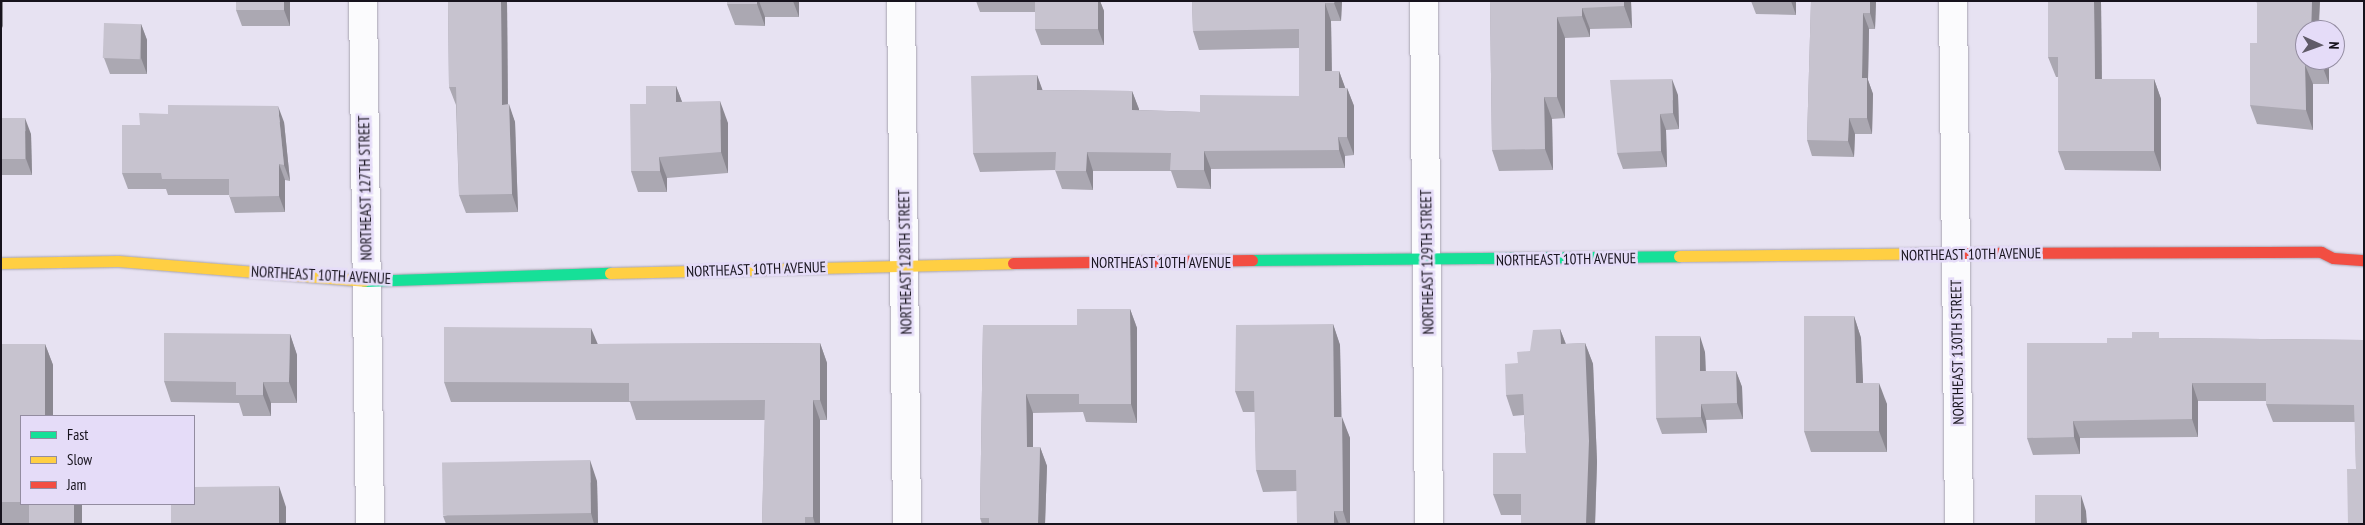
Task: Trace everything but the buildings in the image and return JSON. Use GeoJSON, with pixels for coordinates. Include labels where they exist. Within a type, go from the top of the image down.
{"type":"FeatureCollection","features":[{"type":"Feature","properties":{"kind":"street","name":"NORTHEAST 127TH STREET"},"geometry":{"type":"LineString","coordinates":[[363,1],[370,524]]}},
{"type":"Feature","properties":{"kind":"street","name":"NORTHEAST 128TH STREET"},"geometry":{"type":"LineString","coordinates":[[901,1],[907,524]]}},
{"type":"Feature","properties":{"kind":"street","name":"NORTHEAST 129TH STREET"},"geometry":{"type":"LineString","coordinates":[[1424,1],[1429,524]]}},
{"type":"Feature","properties":{"kind":"street","name":"NORTHEAST 130TH STREET"},"geometry":{"type":"LineString","coordinates":[[1953,1],[1959,524]]}},
{"type":"Feature","properties":{"kind":"street","name":"NORTHEAST 10TH AVENUE"},"geometry":{"type":"LineString","coordinates":[[1,263],[118,261],[367,281],[905,264],[1427,261],[1956,253],[2321,252],[2341,245]]}},
{"type":"Feature","properties":{"kind":"street","name":"NORTHEAST 10TH AVENUE"},"geometry":{"type":"LineString","coordinates":[[2321,252],[2333,258],[2364,260]]}},
{"type":"Feature","properties":{"kind":"traffic: fast"},"geometry":{"type":"LineString","coordinates":[[1252,260],[1679,256]]}},
{"type":"Feature","properties":{"kind":"traffic: fast"},"geometry":{"type":"LineString","coordinates":[[364,281],[610,273]]}},
{"type":"Feature","properties":{"kind":"traffic: slow"},"geometry":{"type":"LineString","coordinates":[[1679,256],[1956,253]]}},
{"type":"Feature","properties":{"kind":"traffic: slow"},"geometry":{"type":"LineString","coordinates":[[1,263],[118,261],[364,281]]}},
{"type":"Feature","properties":{"kind":"traffic: slow"},"geometry":{"type":"LineString","coordinates":[[610,273],[1013,263]]}},
{"type":"Feature","properties":{"kind":"traffic: jam"},"geometry":{"type":"LineString","coordinates":[[1956,253],[2321,252],[2333,258],[2364,260]]}},
{"type":"Feature","properties":{"kind":"traffic: jam"},"geometry":{"type":"LineString","coordinates":[[1013,263],[1252,260]]}}]}
